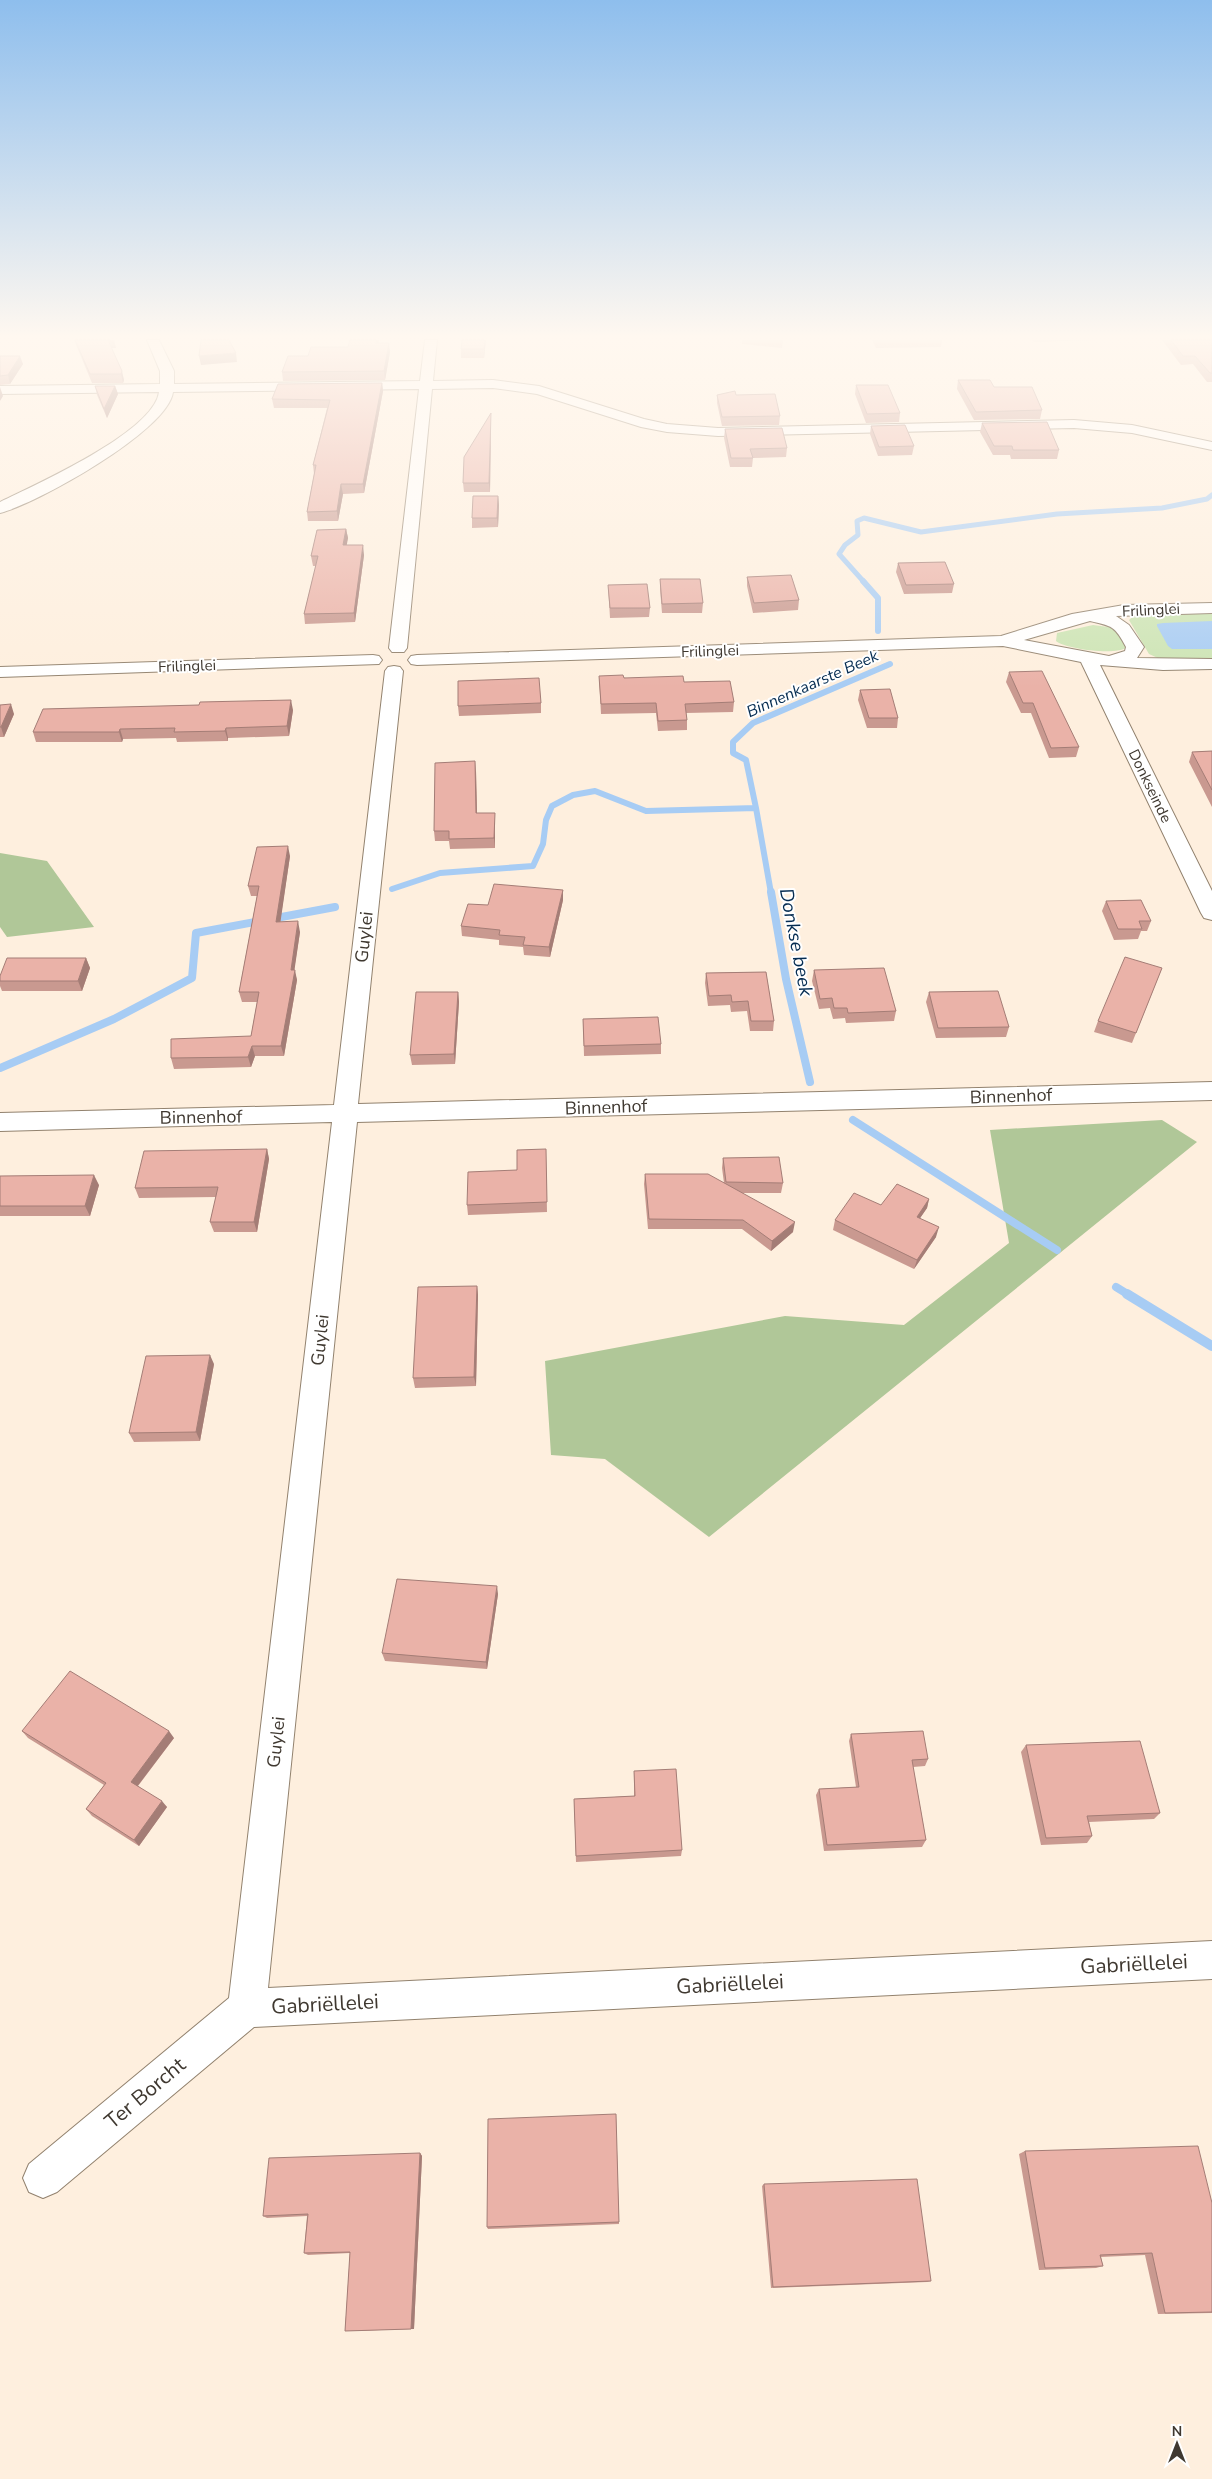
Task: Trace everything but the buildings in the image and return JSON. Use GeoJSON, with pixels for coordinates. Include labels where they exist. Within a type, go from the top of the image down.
{"type":"FeatureCollection","features":[{"type":"Feature","properties":{"kind":"street"},"geometry":{"type":"LineString","coordinates":[[0,508],[102,456]]}},
{"type":"Feature","properties":{"kind":"street","name":"Guylei"},"geometry":{"type":"LineString","coordinates":[[248,2008],[344,1114],[418,456]]}},
{"type":"Feature","properties":{"kind":"street","name":"Frilinglei"},"geometry":{"type":"LineString","coordinates":[[1003,641],[1090,616],[1124,610],[1212,608]]}},
{"type":"Feature","properties":{"kind":"street","name":"Frilinglei"},"geometry":{"type":"LineString","coordinates":[[1090,616],[1105,618],[1122,625],[1134,646],[1132,654],[1110,662]]}},
{"type":"Feature","properties":{"kind":"street","name":"Frilinglei"},"geometry":{"type":"LineString","coordinates":[[0,672],[1003,641],[1110,662],[1144,665],[1212,664]]}},
{"type":"Feature","properties":{"kind":"street","name":"Donkseinde"},"geometry":{"type":"LineString","coordinates":[[1088,658],[1212,913]]}},
{"type":"Feature","properties":{"kind":"street","name":"Binnenhof"},"geometry":{"type":"LineString","coordinates":[[0,1122],[1212,1091]]}},
{"type":"Feature","properties":{"kind":"street","name":"Gabriëllelei"},"geometry":{"type":"LineString","coordinates":[[248,2008],[1212,1960]]}},
{"type":"Feature","properties":{"kind":"street","name":"Ter Borcht"},"geometry":{"type":"LineString","coordinates":[[43,2178],[248,2008]]}},
{"type":"Feature","properties":{"kind":"green space"},"geometry":{"type":"Polygon","coordinates":[[[1212,612],[1212,659],[1160,659],[1149,654],[1129,620],[1136,614],[1212,612]]]}},
{"type":"Feature","properties":{"kind":"green space"},"geometry":{"type":"Polygon","coordinates":[[[1093,625],[1116,628],[1127,647],[1113,651],[1091,650],[1069,647],[1056,641],[1057,633],[1093,625]]]}},
{"type":"Feature","properties":{"kind":"green space"},"geometry":{"type":"Polygon","coordinates":[[[0,853],[47,861],[94,927],[7,937],[0,927],[0,853]]]}},
{"type":"Feature","properties":{"kind":"green space"},"geometry":{"type":"Polygon","coordinates":[[[1162,1120],[1197,1142],[709,1537],[605,1459],[551,1455],[545,1361],[785,1316],[904,1325],[1009,1243],[990,1130],[1162,1120]]]}},
{"type":"Feature","properties":{"kind":"water"},"geometry":{"type":"Polygon","coordinates":[[[1212,621],[1212,649],[1172,649],[1168,646],[1157,626],[1157,624],[1163,623],[1212,621]]]}},
{"type":"Feature","properties":{"kind":"waterway","name":"Binnenkaarste Beek"},"geometry":{"type":"LineString","coordinates":[[864,582],[839,554],[845,545],[858,535],[857,521],[864,518],[921,532],[1057,514],[1162,508],[1207,499],[1212,495]]}},
{"type":"Feature","properties":{"kind":"waterway","name":"Binnenkaarste Beek"},"geometry":{"type":"LineString","coordinates":[[863,581],[878,598],[878,631]]}},
{"type":"Feature","properties":{"kind":"waterway","name":"Binnenkaarste Beek"},"geometry":{"type":"LineString","coordinates":[[756,808],[746,760],[733,753],[733,742],[753,723],[890,664]]}},
{"type":"Feature","properties":{"kind":"waterway","name":"Binnenkaarste Beek"},"geometry":{"type":"LineString","coordinates":[[392,889],[440,873],[533,866],[543,844],[546,820],[552,806],[573,795],[595,791],[646,811],[756,808]]}},
{"type":"Feature","properties":{"kind":"waterway","name":"Donkse beek"},"geometry":{"type":"LineString","coordinates":[[756,808],[771,893]]}},
{"type":"Feature","properties":{"kind":"waterway","name":"Donkse beek"},"geometry":{"type":"LineString","coordinates":[[771,892],[786,979],[810,1082]]}},
{"type":"Feature","properties":{"kind":"waterway","name":"Binnenkaarste Beek"},"geometry":{"type":"LineString","coordinates":[[0,1068],[114,1019],[192,978],[196,933],[335,907]]}},
{"type":"Feature","properties":{"kind":"waterway","name":"Donkse beek"},"geometry":{"type":"LineString","coordinates":[[853,1120],[1057,1250]]}},
{"type":"Feature","properties":{"kind":"waterway","name":"Donkse beek"},"geometry":{"type":"LineString","coordinates":[[1116,1287],[1129,1295]]}},
{"type":"Feature","properties":{"kind":"waterway","name":"Donkse beek"},"geometry":{"type":"LineString","coordinates":[[1127,1294],[1212,1346]]}}]}
